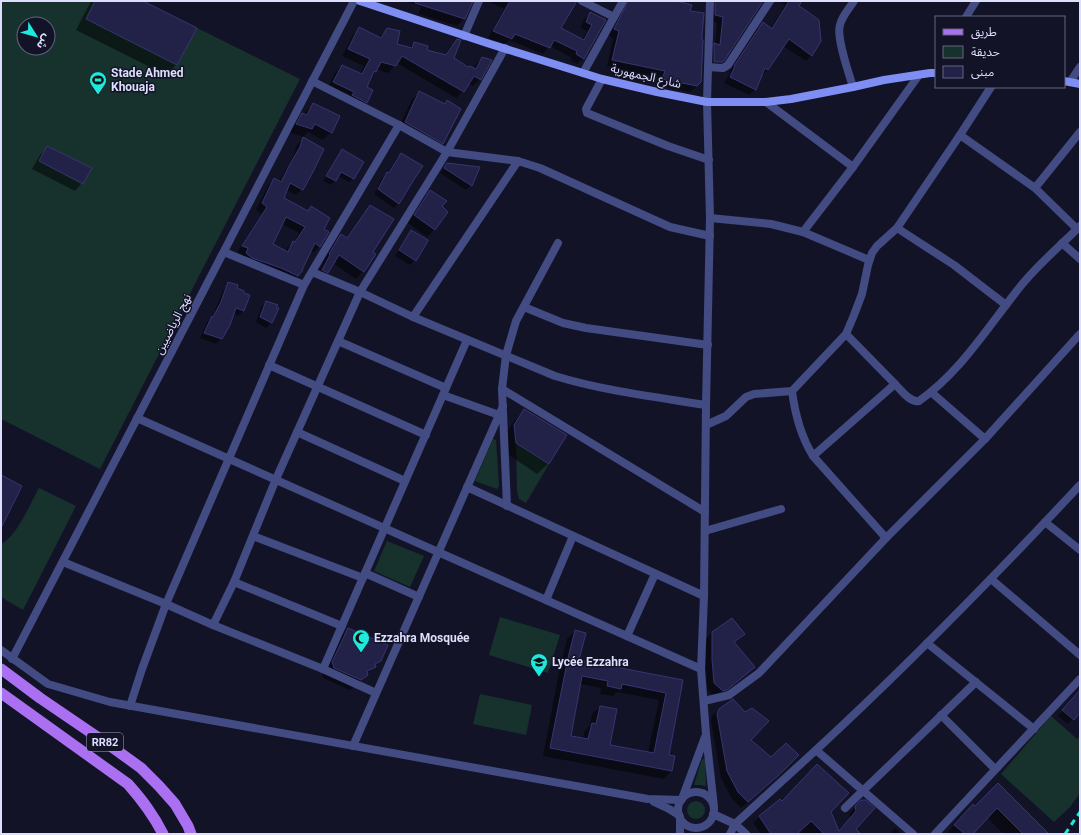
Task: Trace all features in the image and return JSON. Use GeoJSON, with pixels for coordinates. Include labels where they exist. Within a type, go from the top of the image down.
{"type":"FeatureCollection","features":[{"type":"Feature","properties":{"kind":"main road","name":"شارع الجمهورية"},"geometry":{"type":"LineString","coordinates":[[360,1],[464,36],[583,73],[657,92],[707,102],[766,102],[791,99],[884,80],[935,72]]}},
{"type":"Feature","properties":{"kind":"main road"},"geometry":{"type":"LineString","coordinates":[[1067,81],[1080,84]]}},
{"type":"Feature","properties":{"kind":"main road","name":"RR82"},"geometry":{"type":"LineString","coordinates":[[1,669],[141,768],[175,804],[191,834]]}},
{"type":"Feature","properties":{"kind":"main road","name":"RR82"},"geometry":{"type":"LineString","coordinates":[[1,693],[128,784],[156,820],[163,834]]}},
{"type":"Feature","properties":{"kind":"street","name":"نهج الرياضيين"},"geometry":{"type":"LineString","coordinates":[[12,659],[354,1]]}},
{"type":"Feature","properties":{"kind":"street"},"geometry":{"type":"LineString","coordinates":[[464,36],[479,1]]}},
{"type":"Feature","properties":{"kind":"street"},"geometry":{"type":"LineString","coordinates":[[582,1],[614,17]]}},
{"type":"Feature","properties":{"kind":"street"},"geometry":{"type":"LineString","coordinates":[[583,73],[623,1]]}},
{"type":"Feature","properties":{"kind":"street"},"geometry":{"type":"LineString","coordinates":[[702,834],[711,819],[713,811],[701,669],[704,596],[710,236],[707,102],[710,1]]}},
{"type":"Feature","properties":{"kind":"street"},"geometry":{"type":"LineString","coordinates":[[708,67],[723,68],[728,65],[770,1]]}},
{"type":"Feature","properties":{"kind":"street"},"geometry":{"type":"LineString","coordinates":[[853,87],[839,37],[839,27],[843,17],[854,1]]}},
{"type":"Feature","properties":{"kind":"street"},"geometry":{"type":"LineString","coordinates":[[967,16],[976,1]]}},
{"type":"Feature","properties":{"kind":"street"},"geometry":{"type":"LineString","coordinates":[[213,625],[234,582],[276,480],[360,292],[447,152],[505,48]]}},
{"type":"Feature","properties":{"kind":"street"},"geometry":{"type":"LineString","coordinates":[[1067,81],[1080,68]]}},
{"type":"Feature","properties":{"kind":"street"},"geometry":{"type":"LineString","coordinates":[[803,232],[919,75]]}},
{"type":"Feature","properties":{"kind":"street"},"geometry":{"type":"LineString","coordinates":[[602,78],[586,109],[587,112],[668,146],[709,160]]}},
{"type":"Feature","properties":{"kind":"street"},"geometry":{"type":"LineString","coordinates":[[312,81],[399,125],[447,152],[518,161],[540,168],[670,227],[710,236]]}},
{"type":"Feature","properties":{"kind":"street"},"geometry":{"type":"LineString","coordinates":[[706,425],[726,416],[746,397],[754,394],[792,391],[846,334],[862,294],[872,252],[897,228],[990,88]]}},
{"type":"Feature","properties":{"kind":"street"},"geometry":{"type":"LineString","coordinates":[[766,102],[853,166]]}},
{"type":"Feature","properties":{"kind":"street"},"geometry":{"type":"LineString","coordinates":[[130,706],[166,604],[304,285],[399,125]]}},
{"type":"Feature","properties":{"kind":"street"},"geometry":{"type":"LineString","coordinates":[[1035,188],[1080,132]]}},
{"type":"Feature","properties":{"kind":"street"},"geometry":{"type":"LineString","coordinates":[[846,334],[910,400],[915,402],[919,401],[931,392],[956,368],[1024,282],[1053,250],[1079,228],[1035,188],[960,135]]}},
{"type":"Feature","properties":{"kind":"street"},"geometry":{"type":"LineString","coordinates":[[413,317],[518,161]]}},
{"type":"Feature","properties":{"kind":"street"},"geometry":{"type":"LineString","coordinates":[[710,218],[771,224],[803,232],[870,260]]}},
{"type":"Feature","properties":{"kind":"street"},"geometry":{"type":"LineString","coordinates":[[897,228],[954,265],[1006,305]]}},
{"type":"Feature","properties":{"kind":"street"},"geometry":{"type":"LineString","coordinates":[[507,506],[502,389],[506,355],[516,321],[558,242]]}},
{"type":"Feature","properties":{"kind":"street"},"geometry":{"type":"LineString","coordinates":[[1062,243],[1080,258]]}},
{"type":"Feature","properties":{"kind":"street"},"geometry":{"type":"LineString","coordinates":[[224,252],[304,285]]}},
{"type":"Feature","properties":{"kind":"street"},"geometry":{"type":"LineString","coordinates":[[312,272],[360,292],[413,317],[555,376],[577,383],[706,405]]}},
{"type":"Feature","properties":{"kind":"street"},"geometry":{"type":"LineString","coordinates":[[524,307],[563,323],[586,328],[708,345]]}},
{"type":"Feature","properties":{"kind":"street"},"geometry":{"type":"LineString","coordinates":[[704,701],[729,695],[759,673],[886,538],[985,439],[1080,334]]}},
{"type":"Feature","properties":{"kind":"street"},"geometry":{"type":"LineString","coordinates":[[323,669],[467,340]]}},
{"type":"Feature","properties":{"kind":"street"},"geometry":{"type":"LineString","coordinates":[[338,341],[445,392],[498,415]]}},
{"type":"Feature","properties":{"kind":"street"},"geometry":{"type":"LineString","coordinates":[[270,365],[426,435]]}},
{"type":"Feature","properties":{"kind":"street"},"geometry":{"type":"LineString","coordinates":[[813,456],[895,384]]}},
{"type":"Feature","properties":{"kind":"street"},"geometry":{"type":"LineString","coordinates":[[502,389],[705,512]]}},
{"type":"Feature","properties":{"kind":"street"},"geometry":{"type":"LineString","coordinates":[[792,391],[794,410],[806,446],[813,456],[886,538]]}},
{"type":"Feature","properties":{"kind":"street"},"geometry":{"type":"LineString","coordinates":[[931,392],[985,439]]}},
{"type":"Feature","properties":{"kind":"street"},"geometry":{"type":"LineString","coordinates":[[353,746],[503,406]]}},
{"type":"Feature","properties":{"kind":"street"},"geometry":{"type":"LineString","coordinates":[[137,418],[228,460],[385,528],[701,669]]}},
{"type":"Feature","properties":{"kind":"street"},"geometry":{"type":"LineString","coordinates":[[297,432],[405,481]]}},
{"type":"Feature","properties":{"kind":"street"},"geometry":{"type":"LineString","coordinates":[[730,834],[735,824],[816,750],[927,643],[991,579],[1080,485]]}},
{"type":"Feature","properties":{"kind":"street"},"geometry":{"type":"LineString","coordinates":[[467,487],[704,596]]}},
{"type":"Feature","properties":{"kind":"street"},"geometry":{"type":"LineString","coordinates":[[705,532],[781,509]]}},
{"type":"Feature","properties":{"kind":"street"},"geometry":{"type":"LineString","coordinates":[[1045,522],[1080,550]]}},
{"type":"Feature","properties":{"kind":"street"},"geometry":{"type":"LineString","coordinates":[[253,536],[419,597]]}},
{"type":"Feature","properties":{"kind":"street"},"geometry":{"type":"LineString","coordinates":[[546,600],[573,536]]}},
{"type":"Feature","properties":{"kind":"street"},"geometry":{"type":"LineString","coordinates":[[62,562],[323,669],[376,693]]}},
{"type":"Feature","properties":{"kind":"street"},"geometry":{"type":"LineString","coordinates":[[627,636],[655,574]]}},
{"type":"Feature","properties":{"kind":"street"},"geometry":{"type":"LineString","coordinates":[[991,579],[1080,655]]}},
{"type":"Feature","properties":{"kind":"street"},"geometry":{"type":"LineString","coordinates":[[234,582],[342,626]]}},
{"type":"Feature","properties":{"kind":"street"},"geometry":{"type":"LineString","coordinates":[[927,643],[1034,729]]}},
{"type":"Feature","properties":{"kind":"street"},"geometry":{"type":"LineString","coordinates":[[1,650],[48,684],[110,702],[648,799],[681,799],[687,794],[700,792],[707,795],[711,800],[713,811],[735,824],[746,834]]}},
{"type":"Feature","properties":{"kind":"street"},"geometry":{"type":"LineString","coordinates":[[934,834],[1080,679]]}},
{"type":"Feature","properties":{"kind":"street"},"geometry":{"type":"LineString","coordinates":[[845,808],[976,682]]}},
{"type":"Feature","properties":{"kind":"street"},"geometry":{"type":"LineString","coordinates":[[941,715],[996,769]]}},
{"type":"Feature","properties":{"kind":"street"},"geometry":{"type":"LineString","coordinates":[[680,834],[678,807],[706,734]]}},
{"type":"Feature","properties":{"kind":"street"},"geometry":{"type":"LineString","coordinates":[[816,750],[912,834]]}},
{"type":"Feature","properties":{"kind":"street"},"geometry":{"type":"LineString","coordinates":[[648,799],[664,806],[679,816],[687,825],[698,827],[708,823]]}},
{"type":"Feature","properties":{"kind":"green space"},"geometry":{"type":"Polygon","coordinates":[[[1,1],[143,1],[300,79],[100,469],[1,419],[1,1]]]}},
{"type":"Feature","properties":{"kind":"green space"},"geometry":{"type":"Polygon","coordinates":[[[493,439],[496,440],[499,486],[497,489],[475,481],[493,439]]]}},
{"type":"Feature","properties":{"kind":"green space"},"geometry":{"type":"Polygon","coordinates":[[[516,443],[549,464],[526,503],[519,499],[517,491],[516,443]]]}},
{"type":"Feature","properties":{"kind":"green space"},"geometry":{"type":"Polygon","coordinates":[[[39,488],[76,506],[23,610],[1,597],[1,544],[12,535],[18,527],[39,488]]]}},
{"type":"Feature","properties":{"kind":"green space"},"geometry":{"type":"Polygon","coordinates":[[[387,541],[424,556],[410,587],[374,571],[387,541]]]}},
{"type":"Feature","properties":{"kind":"green space"},"geometry":{"type":"Polygon","coordinates":[[[500,617],[560,635],[548,673],[489,655],[500,617]]]}},
{"type":"Feature","properties":{"kind":"green space"},"geometry":{"type":"Polygon","coordinates":[[[480,694],[532,705],[526,735],[473,724],[480,694]]]}},
{"type":"Feature","properties":{"kind":"green space"},"geometry":{"type":"Polygon","coordinates":[[[1051,716],[1077,739],[1080,737],[1080,793],[1070,807],[1054,822],[1001,774],[1051,716]]]}},
{"type":"Feature","properties":{"kind":"green space"},"geometry":{"type":"Polygon","coordinates":[[[702,759],[705,759],[706,786],[694,785],[702,759]]]}},
{"type":"Feature","properties":{"kind":"green space"},"geometry":{"type":"Polygon","coordinates":[[[696,801],[702,804],[705,810],[702,816],[696,819],[690,816],[687,810],[690,804],[696,801]]]}},
{"type":"Feature","properties":{"kind":"building"},"geometry":{"type":"Polygon","coordinates":[[[95,1],[143,1],[197,28],[177,65],[86,19],[95,1]]]}},
{"type":"Feature","properties":{"kind":"building"},"geometry":{"type":"Polygon","coordinates":[[[416,1],[473,1],[465,19],[415,3],[416,1]]]}},
{"type":"Feature","properties":{"kind":"building"},"geometry":{"type":"Polygon","coordinates":[[[510,1],[577,1],[561,28],[584,40],[592,25],[586,22],[590,12],[606,20],[584,59],[576,54],[577,51],[554,40],[550,48],[515,34],[512,39],[493,31],[510,1]]]}},
{"type":"Feature","properties":{"kind":"building"},"geometry":{"type":"Polygon","coordinates":[[[628,1],[676,1],[692,5],[690,11],[704,13],[701,82],[697,86],[662,79],[665,71],[612,60],[619,31],[614,29],[628,1]]]}},
{"type":"Feature","properties":{"kind":"building"},"geometry":{"type":"Polygon","coordinates":[[[715,1],[763,1],[722,62],[714,62],[714,43],[720,45],[723,17],[715,15],[715,1]]]}},
{"type":"Feature","properties":{"kind":"building"},"geometry":{"type":"Polygon","coordinates":[[[789,1],[802,1],[799,6],[819,20],[821,41],[812,56],[789,39],[768,70],[765,68],[756,90],[730,77],[734,66],[763,22],[772,29],[789,1]]]}},
{"type":"Feature","properties":{"kind":"building"},"geometry":{"type":"Polygon","coordinates":[[[359,27],[381,38],[387,28],[400,31],[397,44],[412,48],[414,42],[428,46],[427,50],[446,55],[457,39],[461,40],[454,58],[468,67],[470,66],[476,69],[482,57],[492,60],[481,80],[474,76],[464,92],[402,56],[396,66],[381,62],[376,72],[374,71],[367,87],[373,90],[367,103],[352,95],[354,92],[333,82],[342,65],[362,74],[370,59],[348,49],[359,27]]]}},
{"type":"Feature","properties":{"kind":"building"},"geometry":{"type":"Polygon","coordinates":[[[419,91],[445,104],[447,100],[461,109],[443,144],[405,122],[419,91]]]}},
{"type":"Feature","properties":{"kind":"building"},"geometry":{"type":"Polygon","coordinates":[[[313,103],[340,116],[332,133],[315,124],[312,129],[296,124],[302,113],[307,115],[313,103]]]}},
{"type":"Feature","properties":{"kind":"building"},"geometry":{"type":"Polygon","coordinates":[[[303,137],[324,149],[303,190],[290,183],[284,198],[308,211],[311,206],[330,218],[324,229],[329,232],[320,247],[315,243],[303,270],[298,276],[281,268],[252,258],[246,253],[248,248],[242,246],[267,207],[262,203],[274,178],[281,182],[300,147],[303,137]],[[286,217],[273,244],[288,252],[293,241],[295,242],[305,227],[286,217]]]}},
{"type":"Feature","properties":{"kind":"building"},"geometry":{"type":"Polygon","coordinates":[[[47,146],[92,168],[83,184],[39,161],[47,146]]]}},
{"type":"Feature","properties":{"kind":"building"},"geometry":{"type":"Polygon","coordinates":[[[342,149],[364,162],[354,179],[341,172],[336,181],[326,176],[342,149]]]}},
{"type":"Feature","properties":{"kind":"building"},"geometry":{"type":"Polygon","coordinates":[[[401,153],[423,166],[399,204],[378,189],[387,172],[389,173],[401,153]]]}},
{"type":"Feature","properties":{"kind":"building"},"geometry":{"type":"Polygon","coordinates":[[[447,163],[480,167],[472,186],[444,168],[447,163]]]}},
{"type":"Feature","properties":{"kind":"building"},"geometry":{"type":"Polygon","coordinates":[[[430,190],[447,201],[442,206],[448,212],[435,230],[414,215],[430,190]]]}},
{"type":"Feature","properties":{"kind":"building"},"geometry":{"type":"Polygon","coordinates":[[[370,205],[394,219],[373,252],[376,254],[364,272],[339,255],[328,273],[322,270],[330,255],[329,254],[341,234],[347,238],[370,205]]]}},
{"type":"Feature","properties":{"kind":"building"},"geometry":{"type":"Polygon","coordinates":[[[411,230],[428,240],[416,261],[399,250],[411,230]]]}},
{"type":"Feature","properties":{"kind":"building"},"geometry":{"type":"Polygon","coordinates":[[[228,282],[238,285],[237,288],[250,295],[244,311],[236,308],[230,325],[222,339],[204,333],[221,302],[228,282]]]}},
{"type":"Feature","properties":{"kind":"building"},"geometry":{"type":"Polygon","coordinates":[[[266,301],[278,305],[276,308],[279,308],[272,323],[260,317],[266,301]]]}},
{"type":"Feature","properties":{"kind":"building"},"geometry":{"type":"Polygon","coordinates":[[[524,409],[567,435],[549,464],[516,443],[514,425],[524,409]]]}},
{"type":"Feature","properties":{"kind":"building"},"geometry":{"type":"Polygon","coordinates":[[[1,475],[22,486],[1,528],[1,475]]]}},
{"type":"Feature","properties":{"kind":"building"},"geometry":{"type":"Polygon","coordinates":[[[732,618],[745,634],[734,642],[755,667],[727,690],[723,691],[714,683],[712,632],[732,618]]]}},
{"type":"Feature","properties":{"kind":"building","name":"Ezzahra Mosquée"},"geometry":{"type":"Polygon","coordinates":[[[348,628],[388,645],[381,661],[375,664],[376,667],[367,671],[368,675],[361,680],[334,668],[332,662],[348,628]]]}},
{"type":"Feature","properties":{"kind":"building"},"geometry":{"type":"Polygon","coordinates":[[[575,630],[586,633],[579,660],[683,680],[669,755],[675,756],[672,771],[550,748],[575,630]],[[582,676],[571,736],[588,739],[592,723],[596,724],[600,706],[617,709],[610,745],[654,753],[666,693],[622,684],[621,689],[607,686],[608,681],[582,676]]]}},
{"type":"Feature","properties":{"kind":"building"},"geometry":{"type":"Polygon","coordinates":[[[1080,690],[1080,713],[1074,720],[1062,710],[1080,690]]]}},
{"type":"Feature","properties":{"kind":"building"},"geometry":{"type":"Polygon","coordinates":[[[733,699],[745,712],[752,708],[769,721],[751,740],[771,757],[786,743],[799,755],[748,802],[738,792],[727,771],[717,714],[719,709],[733,699]]]}},
{"type":"Feature","properties":{"kind":"building"},"geometry":{"type":"Polygon","coordinates":[[[817,764],[849,793],[831,812],[839,831],[856,811],[855,806],[861,800],[866,800],[875,808],[856,829],[861,834],[824,834],[811,821],[797,834],[771,834],[759,816],[780,799],[782,801],[817,764]]]}},
{"type":"Feature","properties":{"kind":"building"},"geometry":{"type":"Polygon","coordinates":[[[998,783],[1049,834],[1023,834],[997,808],[973,834],[965,834],[954,825],[973,804],[975,806],[998,783]]]}},
{"type":"Feature","properties":{"kind":"railway"},"geometry":{"type":"LineString","coordinates":[[1065,834],[1080,812]]}},
{"type":"Feature","properties":{"kind":"place","name":"Stade Ahmed Khouaja"},"geometry":{"type":"Point","coordinates":[98,95]}},
{"type":"Feature","properties":{"kind":"place","name":"Ezzahra Mosquée"},"geometry":{"type":"Point","coordinates":[361,653]}},
{"type":"Feature","properties":{"kind":"place","name":"Lycée Ezzahra"},"geometry":{"type":"Point","coordinates":[539,677]}}]}
